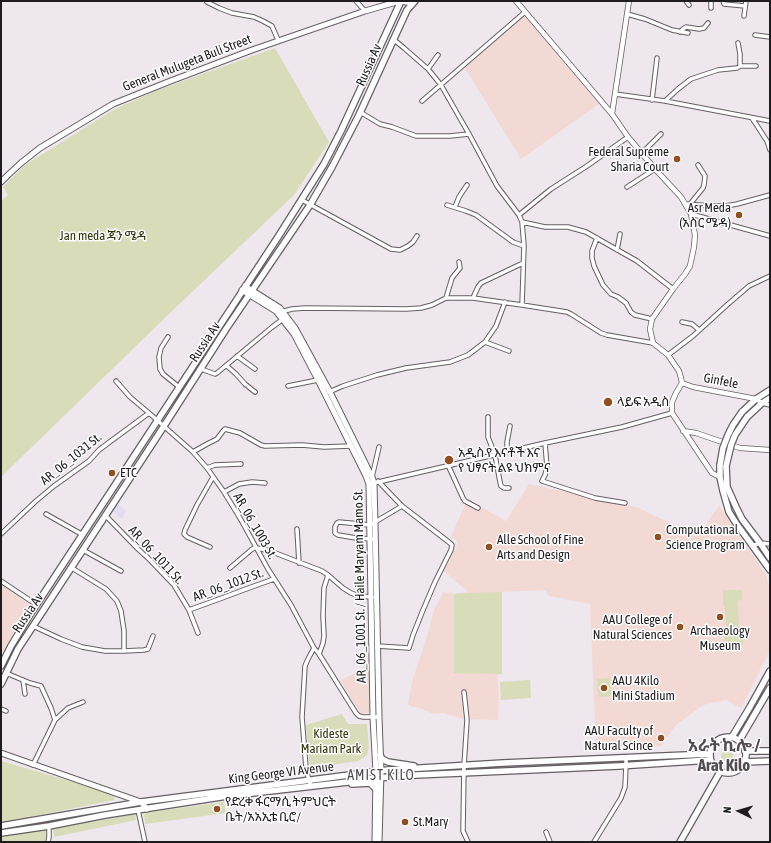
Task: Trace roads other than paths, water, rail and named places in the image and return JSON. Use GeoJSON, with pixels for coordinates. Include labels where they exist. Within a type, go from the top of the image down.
{"type":"FeatureCollection","features":[{"type":"Feature","properties":{"kind":"main road","name":"General Mulugeta Buli Street"},"geometry":{"type":"LineString","coordinates":[[1,182],[40,148],[113,104],[278,40],[364,11],[400,1]]}},
{"type":"Feature","properties":{"kind":"main road"},"geometry":{"type":"LineString","coordinates":[[400,1],[414,2]]}},
{"type":"Feature","properties":{"kind":"main road","name":"Russia Av"},"geometry":{"type":"LineString","coordinates":[[1,666],[31,613],[158,422],[324,164],[357,97],[400,1]]}},
{"type":"Feature","properties":{"kind":"main road","name":"Russia Av"},"geometry":{"type":"LineString","coordinates":[[1,684],[18,649],[226,329],[310,205],[332,167],[366,101],[406,10],[414,2]]}},
{"type":"Feature","properties":{"kind":"main road"},"geometry":{"type":"LineString","coordinates":[[357,97],[366,101]]}},
{"type":"Feature","properties":{"kind":"main road","name":"AR_06_1001 St. / Haile Maryam Mamo St."},"geometry":{"type":"LineString","coordinates":[[244,288],[276,311],[280,312],[283,320],[294,334],[313,365],[318,380],[328,393],[366,476],[373,481],[370,525],[373,539],[378,775]]}},
{"type":"Feature","properties":{"kind":"main road"},"geometry":{"type":"LineString","coordinates":[[280,312],[295,328],[373,481],[376,523],[373,539]]}},
{"type":"Feature","properties":{"kind":"main road"},"geometry":{"type":"LineString","coordinates":[[770,390],[756,399],[745,414],[731,445],[726,466],[727,487],[736,508],[742,520],[770,558]]}},
{"type":"Feature","properties":{"kind":"main road"},"geometry":{"type":"LineString","coordinates":[[770,398],[745,414],[733,425],[723,448],[720,465],[720,477],[729,512],[770,570]]}},
{"type":"Feature","properties":{"kind":"main road"},"geometry":{"type":"LineString","coordinates":[[374,597],[377,646],[376,717],[380,755],[375,788],[375,842]]}},
{"type":"Feature","properties":{"kind":"main road"},"geometry":{"type":"LineString","coordinates":[[31,613],[39,618]]}},
{"type":"Feature","properties":{"kind":"main road"},"geometry":{"type":"LineString","coordinates":[[11,646],[18,649]]}},
{"type":"Feature","properties":{"kind":"main road"},"geometry":{"type":"LineString","coordinates":[[732,737],[770,671]]}},
{"type":"Feature","properties":{"kind":"main road"},"geometry":{"type":"LineString","coordinates":[[739,741],[770,688]]}},
{"type":"Feature","properties":{"kind":"main road"},"geometry":{"type":"LineString","coordinates":[[732,737],[739,741],[746,751],[745,762],[740,769],[730,774],[720,772],[715,769],[709,757],[710,749],[713,744],[722,738],[732,737]]}},
{"type":"Feature","properties":{"kind":"main road"},"geometry":{"type":"LineString","coordinates":[[746,751],[770,751]]}},
{"type":"Feature","properties":{"kind":"main road"},"geometry":{"type":"LineString","coordinates":[[1,753],[141,802],[147,809]]}},
{"type":"Feature","properties":{"kind":"main road"},"geometry":{"type":"LineString","coordinates":[[380,755],[388,762],[424,768]]}},
{"type":"Feature","properties":{"kind":"main road","name":"King George VI Avenue"},"geometry":{"type":"LineString","coordinates":[[1,833],[227,796],[424,768],[626,757],[709,757]]}},
{"type":"Feature","properties":{"kind":"main road","name":"King George VI Avenue"},"geometry":{"type":"LineString","coordinates":[[1,826],[141,802],[310,784],[330,784],[378,775],[464,773],[626,765],[709,757]]}},
{"type":"Feature","properties":{"kind":"main road"},"geometry":{"type":"LineString","coordinates":[[745,762],[770,761]]}},
{"type":"Feature","properties":{"kind":"main road"},"geometry":{"type":"LineString","coordinates":[[680,842],[720,772]]}},
{"type":"Feature","properties":{"kind":"main road"},"geometry":{"type":"LineString","coordinates":[[378,775],[380,842]]}},
{"type":"Feature","properties":{"kind":"main road"},"geometry":{"type":"LineString","coordinates":[[330,784],[370,784],[375,788]]}},
{"type":"Feature","properties":{"kind":"main road"},"geometry":{"type":"LineString","coordinates":[[64,816],[66,822]]}},
{"type":"Feature","properties":{"kind":"street"},"geometry":{"type":"LineString","coordinates":[[356,1],[364,11]]}},
{"type":"Feature","properties":{"kind":"street"},"geometry":{"type":"LineString","coordinates":[[516,1],[612,114],[628,137],[655,169],[688,204],[695,235],[692,259],[685,274],[652,319],[650,329],[653,343]]}},
{"type":"Feature","properties":{"kind":"street"},"geometry":{"type":"LineString","coordinates":[[612,114],[629,1]]}},
{"type":"Feature","properties":{"kind":"street"},"geometry":{"type":"LineString","coordinates":[[711,1],[711,8]]}},
{"type":"Feature","properties":{"kind":"street"},"geometry":{"type":"LineString","coordinates":[[723,1],[724,4],[745,6]]}},
{"type":"Feature","properties":{"kind":"street"},"geometry":{"type":"LineString","coordinates":[[744,16],[746,1]]}},
{"type":"Feature","properties":{"kind":"street"},"geometry":{"type":"LineString","coordinates":[[207,2],[232,13],[254,17],[263,21],[272,26],[278,40]]}},
{"type":"Feature","properties":{"kind":"street"},"geometry":{"type":"LineString","coordinates":[[422,102],[525,12]]}},
{"type":"Feature","properties":{"kind":"street"},"geometry":{"type":"LineString","coordinates":[[627,14],[645,19],[672,30],[688,33]]}},
{"type":"Feature","properties":{"kind":"street"},"geometry":{"type":"LineString","coordinates":[[680,32],[686,27],[699,29],[704,28],[708,23]]}},
{"type":"Feature","properties":{"kind":"street"},"geometry":{"type":"LineString","coordinates":[[755,36],[770,37]]}},
{"type":"Feature","properties":{"kind":"street"},"geometry":{"type":"LineString","coordinates":[[393,39],[428,69],[441,85],[497,186],[519,215],[522,222],[524,246],[522,304]]}},
{"type":"Feature","properties":{"kind":"street"},"geometry":{"type":"LineString","coordinates":[[738,43],[740,66]]}},
{"type":"Feature","properties":{"kind":"street"},"geometry":{"type":"LineString","coordinates":[[428,69],[438,55]]}},
{"type":"Feature","properties":{"kind":"street"},"geometry":{"type":"LineString","coordinates":[[652,100],[657,58]]}},
{"type":"Feature","properties":{"kind":"street"},"geometry":{"type":"LineString","coordinates":[[665,102],[678,89],[691,80],[718,70],[737,68],[740,66],[756,66]]}},
{"type":"Feature","properties":{"kind":"street"},"geometry":{"type":"LineString","coordinates":[[615,94],[770,121]]}},
{"type":"Feature","properties":{"kind":"street"},"geometry":{"type":"LineString","coordinates":[[360,112],[380,124],[416,136],[450,136],[469,134]]}},
{"type":"Feature","properties":{"kind":"street"},"geometry":{"type":"LineString","coordinates":[[752,118],[767,141],[770,150]]}},
{"type":"Feature","properties":{"kind":"street"},"geometry":{"type":"LineString","coordinates":[[642,153],[661,134]]}},
{"type":"Feature","properties":{"kind":"street"},"geometry":{"type":"LineString","coordinates":[[519,215],[551,189],[628,137]]}},
{"type":"Feature","properties":{"kind":"street"},"geometry":{"type":"LineString","coordinates":[[688,204],[704,185],[705,176],[698,165]]}},
{"type":"Feature","properties":{"kind":"street"},"geometry":{"type":"LineString","coordinates":[[627,187],[655,169]]}},
{"type":"Feature","properties":{"kind":"street"},"geometry":{"type":"LineString","coordinates":[[455,207],[459,197],[467,185]]}},
{"type":"Feature","properties":{"kind":"street"},"geometry":{"type":"LineString","coordinates":[[688,204],[726,206],[770,195]]}},
{"type":"Feature","properties":{"kind":"street"},"geometry":{"type":"LineString","coordinates":[[302,200],[391,249],[400,250],[413,242],[417,236]]}},
{"type":"Feature","properties":{"kind":"street"},"geometry":{"type":"LineString","coordinates":[[447,205],[476,215],[513,242],[524,246]]}},
{"type":"Feature","properties":{"kind":"street"},"geometry":{"type":"LineString","coordinates":[[691,214],[770,236]]}},
{"type":"Feature","properties":{"kind":"street"},"geometry":{"type":"LineString","coordinates":[[522,222],[545,227],[568,227],[582,231],[637,261],[673,289]]}},
{"type":"Feature","properties":{"kind":"street"},"geometry":{"type":"LineString","coordinates":[[617,250],[620,234]]}},
{"type":"Feature","properties":{"kind":"street"},"geometry":{"type":"LineString","coordinates":[[597,238],[592,251],[592,258],[603,285],[611,294],[626,303],[631,312],[635,315],[652,319]]}},
{"type":"Feature","properties":{"kind":"street"},"geometry":{"type":"LineString","coordinates":[[446,298],[452,278],[460,268],[459,262]]}},
{"type":"Feature","properties":{"kind":"street"},"geometry":{"type":"LineString","coordinates":[[473,298],[478,286],[481,283],[523,263]]}},
{"type":"Feature","properties":{"kind":"street"},"geometry":{"type":"LineString","coordinates":[[668,355],[693,336],[750,286],[770,276]]}},
{"type":"Feature","properties":{"kind":"street"},"geometry":{"type":"LineString","coordinates":[[280,312],[292,308],[406,310],[422,308],[446,298],[473,298],[522,304],[572,314],[601,333],[653,343],[668,355],[679,371],[682,383],[672,402],[672,413],[712,473],[720,477]]}},
{"type":"Feature","properties":{"kind":"street"},"geometry":{"type":"LineString","coordinates":[[328,393],[343,386],[377,375],[406,368],[450,362],[468,355],[484,342],[496,326],[505,302]]}},
{"type":"Feature","properties":{"kind":"street"},"geometry":{"type":"LineString","coordinates":[[201,369],[215,374],[283,320]]}},
{"type":"Feature","properties":{"kind":"street"},"geometry":{"type":"LineString","coordinates":[[682,322],[692,324],[699,330]]}},
{"type":"Feature","properties":{"kind":"street"},"geometry":{"type":"LineString","coordinates":[[168,337],[161,348],[159,357],[160,369],[163,374],[180,387]]}},
{"type":"Feature","properties":{"kind":"street"},"geometry":{"type":"LineString","coordinates":[[484,342],[509,351]]}},
{"type":"Feature","properties":{"kind":"street"},"geometry":{"type":"LineString","coordinates":[[237,356],[255,369]]}},
{"type":"Feature","properties":{"kind":"street"},"geometry":{"type":"LineString","coordinates":[[227,366],[255,392]]}},
{"type":"Feature","properties":{"kind":"street"},"geometry":{"type":"LineString","coordinates":[[288,386],[318,380]]}},
{"type":"Feature","properties":{"kind":"street"},"geometry":{"type":"LineString","coordinates":[[116,381],[130,397],[158,422]]}},
{"type":"Feature","properties":{"kind":"street","name":"Ginfele"},"geometry":{"type":"LineString","coordinates":[[682,383],[756,399]]}},
{"type":"Feature","properties":{"kind":"street"},"geometry":{"type":"LineString","coordinates":[[756,399],[762,403],[770,405]]}},
{"type":"Feature","properties":{"kind":"street","name":"AR_06_1031 St."},"geometry":{"type":"LineString","coordinates":[[1,534],[54,486],[89,461],[105,445],[149,413]]}},
{"type":"Feature","properties":{"kind":"street"},"geometry":{"type":"LineString","coordinates":[[373,481],[622,427],[672,413]]}},
{"type":"Feature","properties":{"kind":"street"},"geometry":{"type":"LineString","coordinates":[[488,417],[488,437],[495,454],[501,486],[504,488],[509,488]]}},
{"type":"Feature","properties":{"kind":"street","name":"AR_06_1003 St."},"geometry":{"type":"LineString","coordinates":[[158,422],[193,452],[207,468],[224,492],[274,579],[291,605],[314,648],[356,713],[363,717],[376,717]]}},
{"type":"Feature","properties":{"kind":"street"},"geometry":{"type":"LineString","coordinates":[[507,452],[510,426]]}},
{"type":"Feature","properties":{"kind":"street"},"geometry":{"type":"LineString","coordinates":[[193,452],[217,439],[226,429],[265,446],[351,446]]}},
{"type":"Feature","properties":{"kind":"street"},"geometry":{"type":"LineString","coordinates":[[683,431],[696,433],[740,448],[770,450]]}},
{"type":"Feature","properties":{"kind":"street"},"geometry":{"type":"LineString","coordinates":[[545,443],[547,467],[542,481],[595,498],[625,503]]}},
{"type":"Feature","properties":{"kind":"street"},"geometry":{"type":"LineString","coordinates":[[373,481],[379,447]]}},
{"type":"Feature","properties":{"kind":"street"},"geometry":{"type":"LineString","coordinates":[[207,468],[215,465],[241,464]]}},
{"type":"Feature","properties":{"kind":"street"},"geometry":{"type":"LineString","coordinates":[[448,465],[463,498],[478,508]]}},
{"type":"Feature","properties":{"kind":"street"},"geometry":{"type":"LineString","coordinates":[[210,547],[187,537],[184,534],[194,511],[213,477]]}},
{"type":"Feature","properties":{"kind":"street"},"geometry":{"type":"LineString","coordinates":[[373,481],[452,545],[423,610],[409,648],[377,646]]}},
{"type":"Feature","properties":{"kind":"street"},"geometry":{"type":"LineString","coordinates":[[224,492],[239,484],[252,482],[265,483]]}},
{"type":"Feature","properties":{"kind":"street"},"geometry":{"type":"LineString","coordinates":[[373,539],[338,535],[335,532],[335,527],[340,522],[370,525],[376,523],[402,506]]}},
{"type":"Feature","properties":{"kind":"street"},"geometry":{"type":"LineString","coordinates":[[46,514],[83,535]]}},
{"type":"Feature","properties":{"kind":"street","name":"AR_06_1011 St."},"geometry":{"type":"LineString","coordinates":[[105,516],[174,585],[189,610],[198,633]]}},
{"type":"Feature","properties":{"kind":"street"},"geometry":{"type":"LineString","coordinates":[[297,529],[299,563]]}},
{"type":"Feature","properties":{"kind":"street"},"geometry":{"type":"LineString","coordinates":[[752,546],[760,543],[770,544]]}},
{"type":"Feature","properties":{"kind":"street"},"geometry":{"type":"LineString","coordinates":[[230,568],[251,550],[257,548],[270,551],[322,571],[351,593],[359,596],[374,597]]}},
{"type":"Feature","properties":{"kind":"street"},"geometry":{"type":"LineString","coordinates":[[83,550],[121,571]]}},
{"type":"Feature","properties":{"kind":"street"},"geometry":{"type":"LineString","coordinates":[[72,568],[106,589],[117,601],[121,611],[124,631],[124,651]]}},
{"type":"Feature","properties":{"kind":"street"},"geometry":{"type":"LineString","coordinates":[[319,654],[324,636],[324,588],[328,575]]}},
{"type":"Feature","properties":{"kind":"street","name":"AR_06_1012 St."},"geometry":{"type":"LineString","coordinates":[[189,610],[274,579]]}},
{"type":"Feature","properties":{"kind":"street"},"geometry":{"type":"LineString","coordinates":[[1,581],[37,605]]}},
{"type":"Feature","properties":{"kind":"street"},"geometry":{"type":"LineString","coordinates":[[33,626],[82,647],[105,651],[148,649],[153,636]]}},
{"type":"Feature","properties":{"kind":"street"},"geometry":{"type":"LineString","coordinates":[[310,784],[304,744],[302,717],[305,666],[314,648]]}},
{"type":"Feature","properties":{"kind":"street"},"geometry":{"type":"LineString","coordinates":[[6,673],[41,686],[51,708],[54,720]]}},
{"type":"Feature","properties":{"kind":"street"},"geometry":{"type":"LineString","coordinates":[[23,680],[25,694]]}},
{"type":"Feature","properties":{"kind":"street"},"geometry":{"type":"LineString","coordinates":[[464,692],[467,720],[464,766],[463,831],[468,842]]}},
{"type":"Feature","properties":{"kind":"street"},"geometry":{"type":"LineString","coordinates":[[33,765],[54,720],[68,708],[83,702]]}},
{"type":"Feature","properties":{"kind":"street"},"geometry":{"type":"LineString","coordinates":[[1,708],[6,711]]}},
{"type":"Feature","properties":{"kind":"street"},"geometry":{"type":"LineString","coordinates":[[594,842],[621,798],[625,787],[626,757]]}},
{"type":"Feature","properties":{"kind":"street"},"geometry":{"type":"LineString","coordinates":[[138,810],[145,842]]}},
{"type":"Feature","properties":{"kind":"street"},"geometry":{"type":"LineString","coordinates":[[48,842],[49,826]]}},
{"type":"Feature","properties":{"kind":"street"},"geometry":{"type":"LineString","coordinates":[[546,832],[550,842]]}},
{"type":"Feature","properties":{"kind":"place","name":"Federal Supreme Sharia Court"},"geometry":{"type":"Point","coordinates":[677,159]}},
{"type":"Feature","properties":{"kind":"place","name":"Asr Meda (አስር ሜዳ)"},"geometry":{"type":"Point","coordinates":[739,215]}},
{"type":"Feature","properties":{"kind":"place","name":"ላይፍ አዲስ"},"geometry":{"type":"Point","coordinates":[608,402]}},
{"type":"Feature","properties":{"kind":"place","name":"አዲስ የ እናቶች እና የ ህፃናት ልዩ ህክምና"},"geometry":{"type":"Point","coordinates":[449,460]}},
{"type":"Feature","properties":{"kind":"place","name":"ETC"},"geometry":{"type":"Point","coordinates":[112,473]}},
{"type":"Feature","properties":{"kind":"place","name":"Computational Science Program"},"geometry":{"type":"Point","coordinates":[658,537]}},
{"type":"Feature","properties":{"kind":"place","name":"Alle School of Fine Arts and Design"},"geometry":{"type":"Point","coordinates":[489,547]}},
{"type":"Feature","properties":{"kind":"place","name":"Archaeology Museum"},"geometry":{"type":"Point","coordinates":[720,617]}},
{"type":"Feature","properties":{"kind":"place","name":"AAU College of Natural Sciences"},"geometry":{"type":"Point","coordinates":[680,627]}},
{"type":"Feature","properties":{"kind":"place","name":"AAU 4Kilo Mini Stadium"},"geometry":{"type":"Point","coordinates":[604,688]}},
{"type":"Feature","properties":{"kind":"place","name":"AAU Faculty of Natural Scince"},"geometry":{"type":"Point","coordinates":[661,738]}},
{"type":"Feature","properties":{"kind":"place","name":"የድረቀ ፋርማሲ ትምህርት ቤት/አአኢቴ ቢሮ/"},"geometry":{"type":"Point","coordinates":[217,809]}},
{"type":"Feature","properties":{"kind":"place","name":"St.Mary"},"geometry":{"type":"Point","coordinates":[405,822]}},
{"type":"Feature","properties":{"kind":"district","name":"አራት ኪሎ / Arat Kilo"},"geometry":{"type":"Point","coordinates":[724,756]}},
{"type":"Feature","properties":{"kind":"district","name":"AMIST KILO"},"geometry":{"type":"Point","coordinates":[381,776]}},
{"type":"Feature","properties":{"kind":"park label","name":"Jan meda ጃን ሜዳ"},"geometry":{"type":"Point","coordinates":[103,236]}},
{"type":"Feature","properties":{"kind":"park label","name":"Kideste Mariam Park"},"geometry":{"type":"Point","coordinates":[331,742]}}]}
